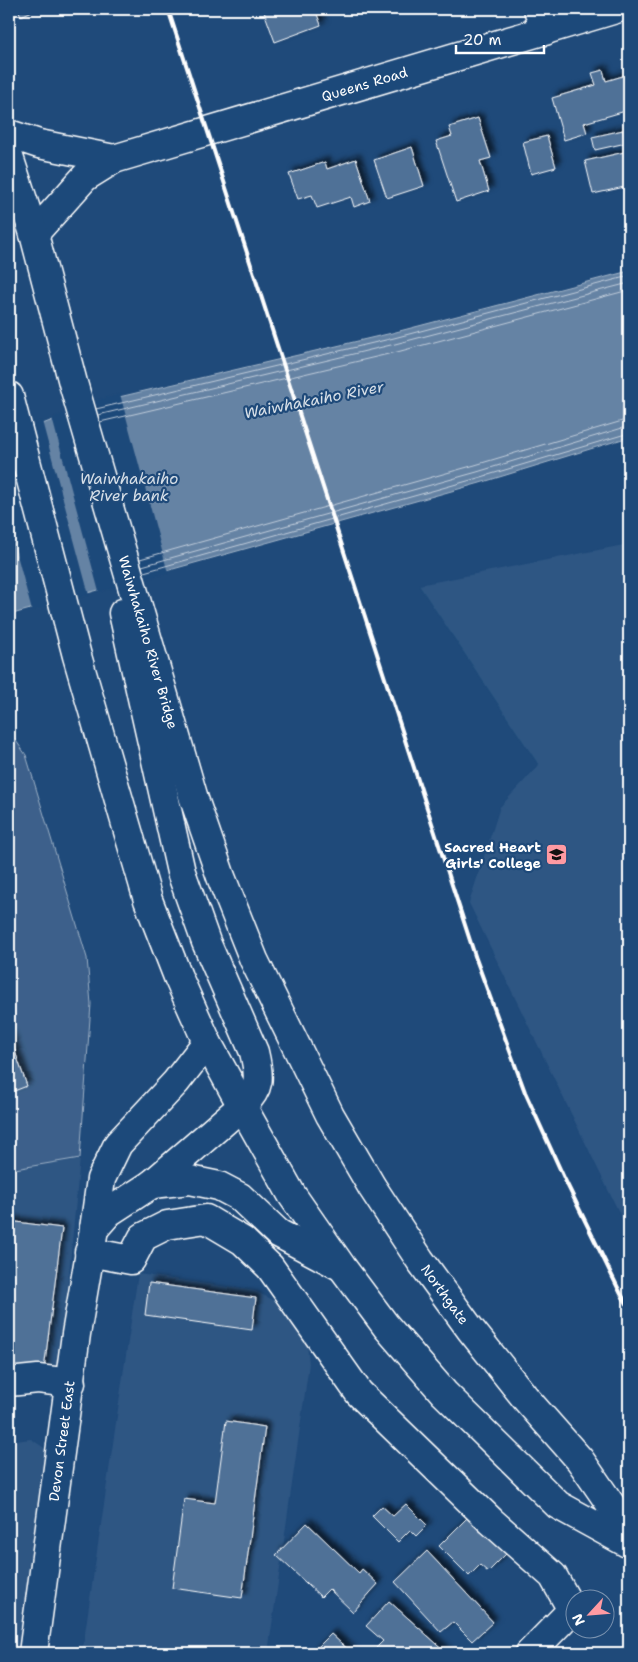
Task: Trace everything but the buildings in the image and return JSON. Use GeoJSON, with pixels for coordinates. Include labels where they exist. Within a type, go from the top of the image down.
{"type":"FeatureCollection","features":[{"type":"Feature","properties":{"kind":"main road","name":"Queens Road"},"geometry":{"type":"LineString","coordinates":[[34,234],[85,177],[114,159],[542,20],[616,9]]}},
{"type":"Feature","properties":{"kind":"main road","name":"Queens Road"},"geometry":{"type":"LineString","coordinates":[[9,134],[39,144],[114,159]]}},
{"type":"Feature","properties":{"kind":"main road"},"geometry":{"type":"LineString","coordinates":[[9,157],[34,234],[58,320],[138,639],[182,872],[206,942],[254,1052],[258,1069],[256,1093],[152,1184],[109,1212],[92,1241],[131,1260],[144,1237],[166,1225],[206,1219],[242,1241],[270,1267],[359,1393],[491,1521],[553,1576],[572,1610],[530,1653]]}},
{"type":"Feature","properties":{"kind":"main road"},"geometry":{"type":"LineString","coordinates":[[9,396],[78,656],[148,900],[178,977],[207,1042],[292,1195],[386,1326],[444,1393],[558,1505],[629,1544]]}},
{"type":"Feature","properties":{"kind":"main road","name":"Waiwhakaiho River Bridge"},"geometry":{"type":"LineString","coordinates":[[138,639],[221,877],[254,960],[292,1039]]}},
{"type":"Feature","properties":{"kind":"main road","name":"Northgate"},"geometry":{"type":"LineString","coordinates":[[292,1039],[330,1115],[372,1187],[420,1260],[482,1344],[580,1460],[629,1531]]}},
{"type":"Feature","properties":{"kind":"main road","name":"Devon Street East"},"geometry":{"type":"LineString","coordinates":[[33,1653],[101,1179],[118,1144],[176,1082],[207,1042]]}},
{"type":"Feature","properties":{"kind":"main road"},"geometry":{"type":"LineString","coordinates":[[152,1184],[190,1180],[219,1186],[240,1197],[278,1233],[342,1267]]}},
{"type":"Feature","properties":{"kind":"main road"},"geometry":{"type":"LineString","coordinates":[[9,1382],[38,1379],[71,1383]]}},
{"type":"Feature","properties":{"kind":"shaded area","name":"Sacred Heart Girls' College"},"geometry":{"type":"Polygon","coordinates":[[[629,544],[629,1233],[469,903],[500,807],[539,765],[419,585],[629,544]]]}},
{"type":"Feature","properties":{"kind":"shaded area"},"geometry":{"type":"Polygon","coordinates":[[[9,731],[26,755],[87,958],[91,1004],[80,1158],[9,1170],[9,731]]]}},
{"type":"Feature","properties":{"kind":"shaded area"},"geometry":{"type":"Polygon","coordinates":[[[80,1158],[60,1368],[9,1385],[9,1170],[80,1158]]]}},
{"type":"Feature","properties":{"kind":"shaded area"},"geometry":{"type":"Polygon","coordinates":[[[138,1274],[255,1291],[287,1307],[306,1334],[309,1364],[268,1653],[82,1653],[138,1274]]]}},
{"type":"Feature","properties":{"kind":"shaded area"},"geometry":{"type":"Polygon","coordinates":[[[31,1439],[53,1454],[21,1653],[9,1653],[9,1442],[31,1439]]]}},
{"type":"Feature","properties":{"kind":"water","name":"Waiwhakaiho River bank"},"geometry":{"type":"Polygon","coordinates":[[[629,271],[629,437],[480,483],[9,615],[9,437],[102,401],[392,333],[629,271]]]}},
{"type":"Feature","properties":{"kind":"pier"},"geometry":{"type":"Polygon","coordinates":[[[120,394],[168,573],[99,592],[52,418],[101,399],[120,394]]]}},
{"type":"Feature","properties":{"kind":"pier"},"geometry":{"type":"Polygon","coordinates":[[[42,421],[89,595],[32,611],[9,525],[9,434],[42,421]]]}},
{"type":"Feature","properties":{"kind":"railway"},"geometry":{"type":"LineString","coordinates":[[168,9],[476,959],[525,1092],[565,1180],[629,1307]]}},
{"type":"Feature","properties":{"kind":"place","name":"Sacred Heart Girls' College"},"geometry":{"type":"Point","coordinates":[557,855]}},
{"type":"Feature","properties":{"kind":"water label","name":"Waiwhakaiho River"},"geometry":{"type":"Point","coordinates":[314,400]}}]}
